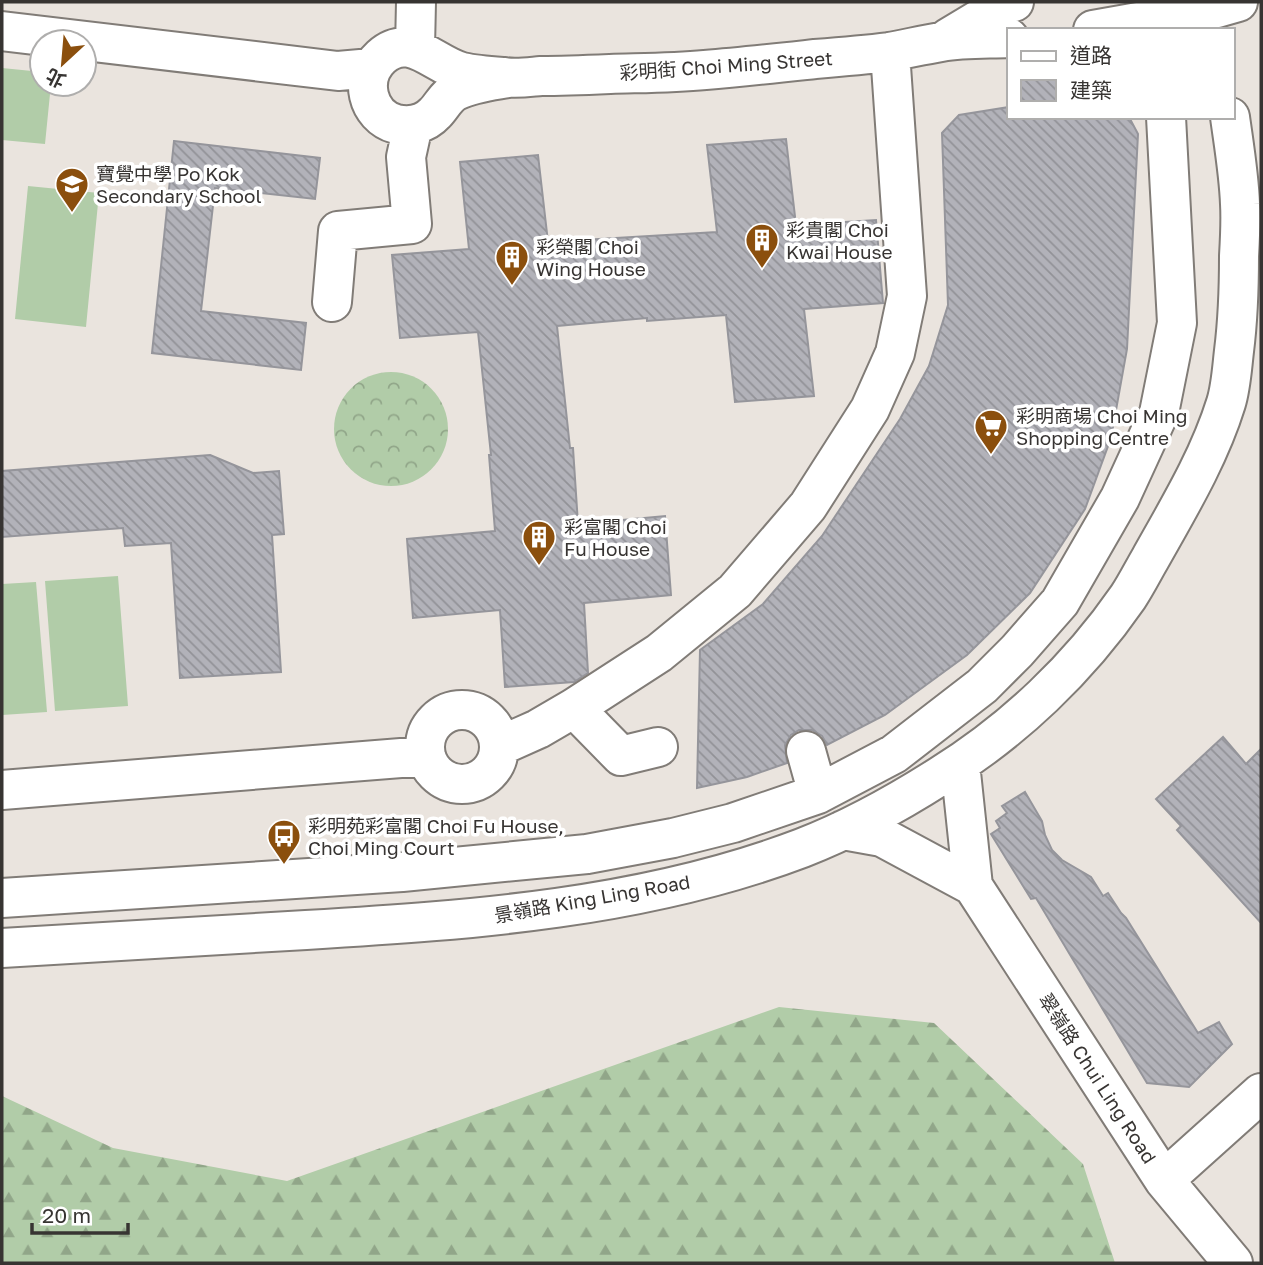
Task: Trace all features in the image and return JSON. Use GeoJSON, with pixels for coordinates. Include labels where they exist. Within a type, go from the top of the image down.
{"type":"FeatureCollection","features":[{"type":"Feature","properties":{"kind":"street"},"geometry":{"type":"LineString","coordinates":[[332,302],[338,231],[412,224],[406,157],[413,125],[390,122],[380,116],[373,107],[368,92],[368,79],[372,68],[385,53],[395,49],[415,48],[416,2]]}},
{"type":"Feature","properties":{"kind":"street","name":"彩明街 Choi Ming Street"},"geometry":{"type":"LineString","coordinates":[[943,41],[1003,5],[1014,2]]}},
{"type":"Feature","properties":{"kind":"street"},"geometry":{"type":"LineString","coordinates":[[1103,28],[1160,17],[1223,10]]}},
{"type":"Feature","properties":{"kind":"street"},"geometry":{"type":"LineString","coordinates":[[2,31],[338,71],[372,68]]}},
{"type":"Feature","properties":{"kind":"street","name":"彩明街 Choi Ming Street"},"geometry":{"type":"LineString","coordinates":[[413,125],[426,121],[436,113],[455,91],[508,78],[702,70],[890,52],[943,41],[1007,38]]}},
{"type":"Feature","properties":{"kind":"street","name":"彩明街 Choi Ming Street"},"geometry":{"type":"LineString","coordinates":[[415,48],[461,72],[508,78]]}},
{"type":"Feature","properties":{"kind":"street"},"geometry":{"type":"LineString","coordinates":[[500,746],[538,729],[574,708],[659,653],[735,591],[808,506],[870,409],[895,354],[907,296],[890,52]]}},
{"type":"Feature","properties":{"kind":"street"},"geometry":{"type":"LineString","coordinates":[[2,898],[402,872],[587,854],[673,838],[733,823],[818,794],[894,754],[982,686],[1060,602],[1120,498],[1159,413],[1177,323],[1166,119]]}},
{"type":"Feature","properties":{"kind":"street","name":"景嶺路 King Ling Road"},"geometry":{"type":"LineString","coordinates":[[2,948],[415,923],[495,916],[644,893],[767,860],[843,830],[890,807],[960,764],[1032,706],[1098,637],[1130,594],[1178,510],[1216,432],[1228,397],[1238,317],[1240,205],[1230,119]]}},
{"type":"Feature","properties":{"kind":"street"},"geometry":{"type":"LineString","coordinates":[[574,708],[621,756],[658,747]]}},
{"type":"Feature","properties":{"kind":"street"},"geometry":{"type":"LineString","coordinates":[[457,711],[481,715],[497,734],[500,746],[493,769],[474,783],[462,785],[439,776],[431,768],[426,756],[425,744],[435,722],[457,711]]}},
{"type":"Feature","properties":{"kind":"street"},"geometry":{"type":"LineString","coordinates":[[806,751],[818,794]]}},
{"type":"Feature","properties":{"kind":"street"},"geometry":{"type":"LineString","coordinates":[[2,790],[426,756]]}},
{"type":"Feature","properties":{"kind":"street","name":"翠嶺路 Chui Ling Road"},"geometry":{"type":"LineString","coordinates":[[960,764],[973,886],[1164,1180],[1233,1263]]}},
{"type":"Feature","properties":{"kind":"street","name":"翠嶺路 Chui Ling Road"},"geometry":{"type":"LineString","coordinates":[[843,830],[882,837],[973,886]]}},
{"type":"Feature","properties":{"kind":"street"},"geometry":{"type":"LineString","coordinates":[[1164,1180],[1261,1093]]}},
{"type":"Feature","properties":{"kind":"green space"},"geometry":{"type":"Polygon","coordinates":[[[2,68],[28,71],[28,98],[50,98],[45,144],[2,140],[2,68]]]}},
{"type":"Feature","properties":{"kind":"green space"},"geometry":{"type":"Polygon","coordinates":[[[28,186],[99,193],[86,327],[15,319],[28,186]]]}},
{"type":"Feature","properties":{"kind":"green space"},"geometry":{"type":"Polygon","coordinates":[[[391,372],[413,377],[431,389],[443,407],[448,429],[443,451],[431,469],[413,481],[391,486],[369,481],[351,469],[339,451],[334,429],[339,407],[351,389],[369,377],[391,372]]]}},
{"type":"Feature","properties":{"kind":"green space"},"geometry":{"type":"Polygon","coordinates":[[[118,576],[128,706],[55,711],[45,581],[118,576]]]}},
{"type":"Feature","properties":{"kind":"green space"},"geometry":{"type":"Polygon","coordinates":[[[36,582],[47,712],[2,715],[2,584],[36,582]]]}},
{"type":"Feature","properties":{"kind":"green space"},"geometry":{"type":"Polygon","coordinates":[[[779,1007],[934,1023],[1083,1164],[1115,1263],[2,1263],[2,1096],[113,1148],[287,1181],[779,1007]]]}},
{"type":"Feature","properties":{"kind":"building","name":"彩明商場 Choi Ming Shopping Centre"},"geometry":{"type":"Polygon","coordinates":[[[1007,107],[1007,119],[1130,119],[1138,134],[1127,349],[1111,438],[1085,509],[1030,593],[967,655],[885,715],[827,745],[822,736],[812,730],[799,730],[791,735],[785,745],[787,763],[747,777],[697,788],[700,650],[763,604],[822,536],[900,419],[929,366],[948,305],[942,133],[959,115],[1007,107]]]}},
{"type":"Feature","properties":{"kind":"building"},"geometry":{"type":"Polygon","coordinates":[[[786,139],[796,225],[876,220],[883,303],[804,309],[814,396],[735,402],[726,315],[647,321],[647,318],[557,326],[570,448],[573,448],[578,524],[665,516],[671,595],[584,603],[588,673],[574,682],[505,687],[500,610],[413,618],[407,539],[495,531],[491,455],[478,332],[400,338],[392,255],[469,249],[460,162],[538,155],[548,242],[717,232],[707,145],[786,139]]]}},
{"type":"Feature","properties":{"kind":"building"},"geometry":{"type":"Polygon","coordinates":[[[174,141],[320,158],[315,199],[215,188],[201,311],[306,323],[301,370],[152,353],[174,141]]]}},
{"type":"Feature","properties":{"kind":"building"},"geometry":{"type":"Polygon","coordinates":[[[210,455],[253,473],[279,471],[284,534],[272,535],[281,672],[180,678],[171,543],[125,546],[123,528],[2,537],[2,471],[210,455]]]}},
{"type":"Feature","properties":{"kind":"building"},"geometry":{"type":"Polygon","coordinates":[[[1223,737],[1246,764],[1261,749],[1261,923],[1177,830],[1181,826],[1156,799],[1223,737]]]}},
{"type":"Feature","properties":{"kind":"building"},"geometry":{"type":"Polygon","coordinates":[[[1025,792],[1042,821],[1052,850],[1062,860],[1091,877],[1103,896],[1108,893],[1198,1033],[1219,1022],[1232,1044],[1189,1087],[1147,1083],[1036,898],[1031,899],[991,834],[1000,828],[996,821],[1007,813],[1002,806],[1025,792]]]}},
{"type":"Feature","properties":{"kind":"place","name":"寶覺中學 Po Kok Secondary School"},"geometry":{"type":"Point","coordinates":[72,214]}},
{"type":"Feature","properties":{"kind":"place","name":"彩貴閣 Choi Kwai House"},"geometry":{"type":"Point","coordinates":[762,270]}},
{"type":"Feature","properties":{"kind":"place","name":"彩榮閣 Choi Wing House"},"geometry":{"type":"Point","coordinates":[512,287]}},
{"type":"Feature","properties":{"kind":"place","name":"彩明商場 Choi Ming Shopping Centre"},"geometry":{"type":"Point","coordinates":[991,456]}},
{"type":"Feature","properties":{"kind":"place","name":"彩富閣 Choi Fu House"},"geometry":{"type":"Point","coordinates":[539,567]}},
{"type":"Feature","properties":{"kind":"place","name":"彩明苑彩富閣 Choi Fu House, Choi Ming Court"},"geometry":{"type":"Point","coordinates":[284,866]}}]}
